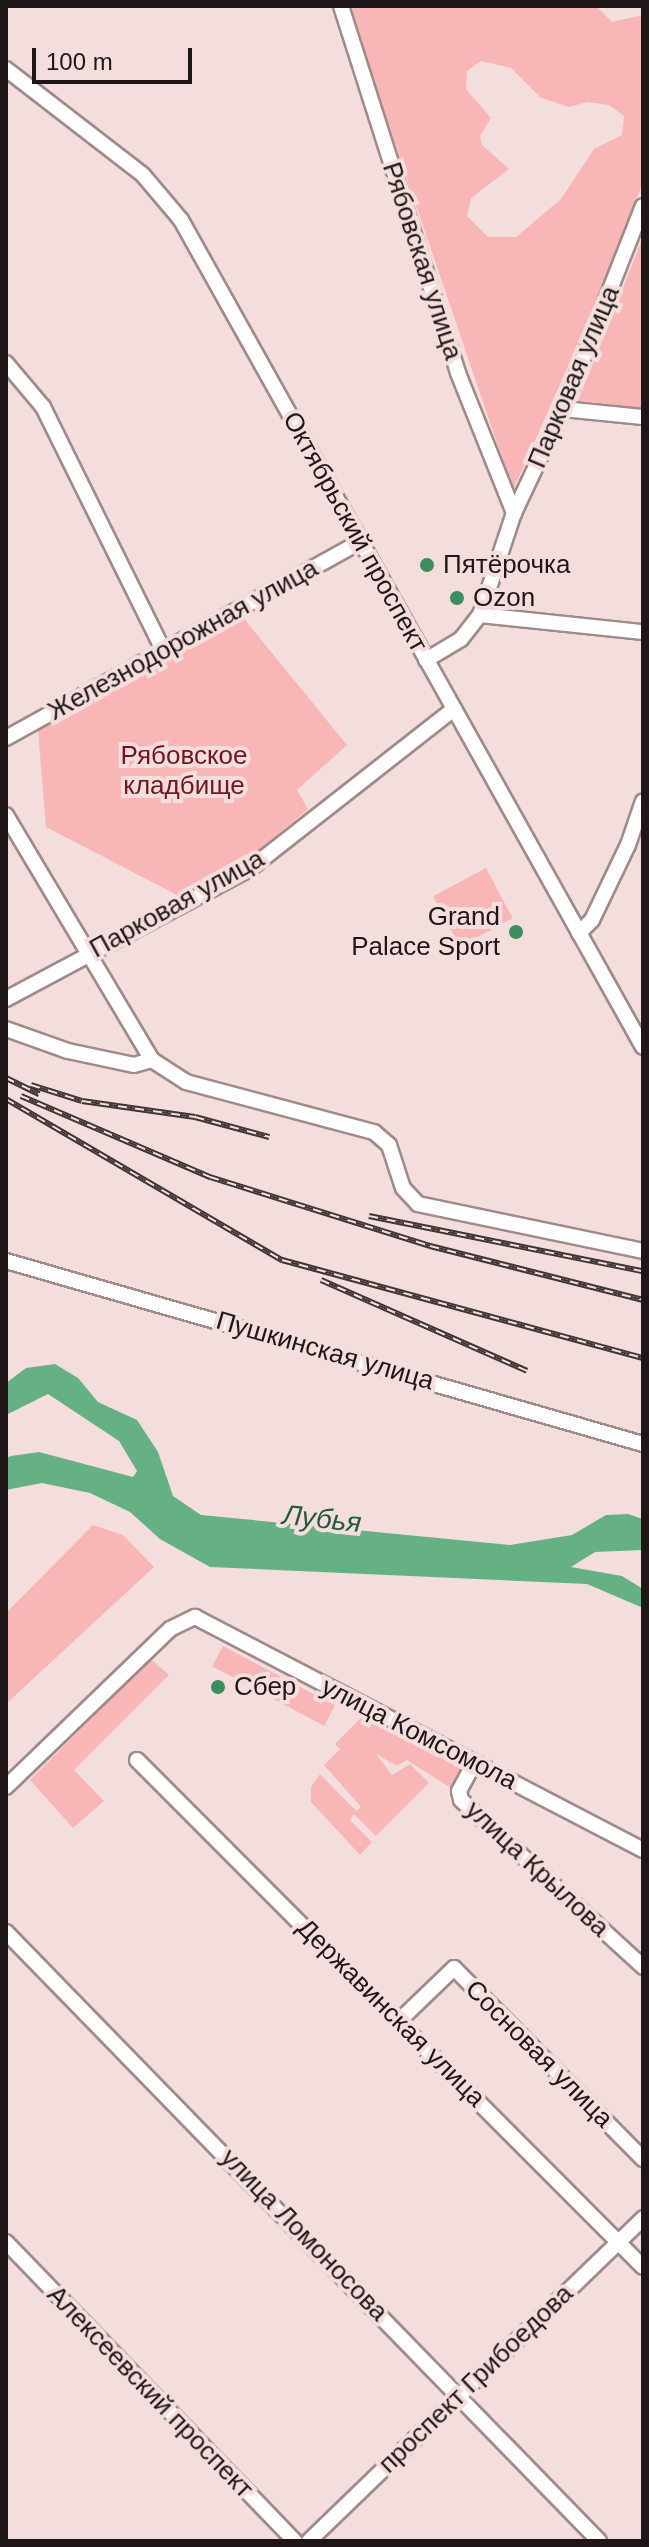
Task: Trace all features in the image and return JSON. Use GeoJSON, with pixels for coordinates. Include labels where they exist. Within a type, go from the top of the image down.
{"type":"FeatureCollection","features":[{"type":"Feature","properties":{"kind":"street","name":"Рябовская улица"},"geometry":{"type":"LineString","coordinates":[[341,6],[458,373],[514,513]]}},
{"type":"Feature","properties":{"kind":"street","name":"Октябрьский проспект"},"geometry":{"type":"LineString","coordinates":[[6,69],[119,155],[165,198],[643,1047]]}},
{"type":"Feature","properties":{"kind":"street","name":"Парковая улица"},"geometry":{"type":"LineString","coordinates":[[426,660],[461,639],[480,615],[514,513],[563,409],[643,206]]}},
{"type":"Feature","properties":{"kind":"street"},"geometry":{"type":"LineString","coordinates":[[6,363],[43,407],[164,652]]}},
{"type":"Feature","properties":{"kind":"street"},"geometry":{"type":"LineString","coordinates":[[563,409],[643,417]]}},
{"type":"Feature","properties":{"kind":"street","name":"Железнодорожная улица"},"geometry":{"type":"LineString","coordinates":[[6,738],[360,542]]}},
{"type":"Feature","properties":{"kind":"street"},"geometry":{"type":"LineString","coordinates":[[480,615],[643,632]]}},
{"type":"Feature","properties":{"kind":"street","name":"Парковая улица"},"geometry":{"type":"LineString","coordinates":[[6,999],[251,868],[454,709]]}},
{"type":"Feature","properties":{"kind":"street"},"geometry":{"type":"LineString","coordinates":[[579,933],[592,920],[635,846],[643,801]]}},
{"type":"Feature","properties":{"kind":"street"},"geometry":{"type":"LineString","coordinates":[[6,815],[152,1060],[186,1082],[383,1137],[403,1188],[418,1204],[643,1251]]}},
{"type":"Feature","properties":{"kind":"street"},"geometry":{"type":"LineString","coordinates":[[6,1029],[134,1065],[152,1060]]}},
{"type":"Feature","properties":{"kind":"street","name":"Пушкинская улица"},"geometry":{"type":"LineString","coordinates":[[6,1261],[643,1444]]}},
{"type":"Feature","properties":{"kind":"street","name":"улица Комсомола"},"geometry":{"type":"LineString","coordinates":[[6,1787],[170,1629],[195,1617],[643,1850]]}},
{"type":"Feature","properties":{"kind":"street","name":"Державинская улица"},"geometry":{"type":"LineString","coordinates":[[137,1760],[400,2020],[643,2267]]}},
{"type":"Feature","properties":{"kind":"street","name":"улица Крылова"},"geometry":{"type":"LineString","coordinates":[[474,1763],[459,1791],[461,1800],[643,1967]]}},
{"type":"Feature","properties":{"kind":"street","name":"улица Ломоносова"},"geometry":{"type":"LineString","coordinates":[[6,1932],[599,2541]]}},
{"type":"Feature","properties":{"kind":"street","name":"Сосновая улица"},"geometry":{"type":"LineString","coordinates":[[400,2020],[454,1968],[643,2159]]}},
{"type":"Feature","properties":{"kind":"street","name":"проспект Грибоедова"},"geometry":{"type":"LineString","coordinates":[[309,2541],[643,2218]]}},
{"type":"Feature","properties":{"kind":"street","name":"Алексеевский проспект"},"geometry":{"type":"LineString","coordinates":[[6,2242],[295,2541]]}},
{"type":"Feature","properties":{"kind":"green space"},"geometry":{"type":"Polygon","coordinates":[[[348,6],[596,6],[612,22],[643,15],[643,182],[606,281],[513,490],[348,6]],[[481,61],[467,71],[466,89],[491,118],[480,136],[482,145],[509,169],[471,198],[467,216],[488,237],[516,237],[561,199],[594,149],[622,135],[624,116],[609,105],[587,102],[569,107],[541,98],[511,68],[481,61]]]}},
{"type":"Feature","properties":{"kind":"green space"},"geometry":{"type":"Polygon","coordinates":[[[643,237],[643,408],[578,401],[643,237]]]}},
{"type":"Feature","properties":{"kind":"green space","name":"Рябовское кладбище"},"geometry":{"type":"Polygon","coordinates":[[[241,615],[347,745],[297,790],[308,809],[246,861],[179,896],[46,827],[38,730],[241,615]]]}},
{"type":"Feature","properties":{"kind":"green space"},"geometry":{"type":"Polygon","coordinates":[[[486,868],[513,918],[460,946],[433,896],[486,868]]]}},
{"type":"Feature","properties":{"kind":"green space"},"geometry":{"type":"Polygon","coordinates":[[[93,1525],[123,1535],[154,1567],[6,1704],[6,1613],[93,1525]]]}},
{"type":"Feature","properties":{"kind":"green space"},"geometry":{"type":"Polygon","coordinates":[[[223,1646],[335,1706],[324,1726],[212,1666],[223,1646]]]}},
{"type":"Feature","properties":{"kind":"green space"},"geometry":{"type":"Polygon","coordinates":[[[151,1659],[169,1675],[74,1770],[104,1801],[73,1828],[30,1780],[151,1659]]]}},
{"type":"Feature","properties":{"kind":"green space"},"geometry":{"type":"Polygon","coordinates":[[[361,1718],[462,1768],[451,1788],[407,1760],[397,1766],[376,1754],[392,1775],[410,1764],[429,1783],[376,1836],[354,1814],[350,1820],[372,1842],[360,1855],[311,1802],[311,1787],[320,1774],[356,1811],[361,1807],[324,1765],[340,1749],[335,1744],[361,1718]]]}},
{"type":"Feature","properties":{"kind":"shaded area"},"geometry":{"type":"Polygon","coordinates":[[[55,1364],[78,1378],[98,1402],[137,1420],[158,1452],[173,1496],[201,1515],[510,1545],[572,1535],[606,1515],[628,1514],[643,1519],[643,1550],[595,1552],[571,1567],[622,1576],[643,1589],[643,1608],[587,1584],[210,1567],[160,1539],[130,1512],[90,1493],[42,1483],[6,1490],[6,1458],[11,1456],[39,1452],[133,1477],[137,1471],[119,1441],[48,1394],[6,1415],[6,1383],[26,1368],[55,1364]]]}},
{"type":"Feature","properties":{"kind":"railway"},"geometry":{"type":"LineString","coordinates":[[6,1078],[39,1094]]}},
{"type":"Feature","properties":{"kind":"railway"},"geometry":{"type":"LineString","coordinates":[[31,1085],[82,1101],[195,1117],[269,1137]]}},
{"type":"Feature","properties":{"kind":"railway"},"geometry":{"type":"LineString","coordinates":[[21,1096],[210,1177],[430,1246],[643,1300]]}},
{"type":"Feature","properties":{"kind":"railway"},"geometry":{"type":"LineString","coordinates":[[6,1099],[282,1260],[643,1358]]}},
{"type":"Feature","properties":{"kind":"railway"},"geometry":{"type":"LineString","coordinates":[[369,1216],[643,1271]]}},
{"type":"Feature","properties":{"kind":"railway"},"geometry":{"type":"LineString","coordinates":[[321,1280],[527,1371]]}},
{"type":"Feature","properties":{"kind":"place","name":"Пятёрочка"},"geometry":{"type":"Point","coordinates":[427,565]}},
{"type":"Feature","properties":{"kind":"place","name":"Ozon"},"geometry":{"type":"Point","coordinates":[457,598]}},
{"type":"Feature","properties":{"kind":"place","name":"Grand Palace Sport"},"geometry":{"type":"Point","coordinates":[516,932]}},
{"type":"Feature","properties":{"kind":"place","name":"Сбер"},"geometry":{"type":"Point","coordinates":[218,1687]}},
{"type":"Feature","properties":{"kind":"water label","name":"Лубья"},"geometry":{"type":"Point","coordinates":[322,1519]}}]}
